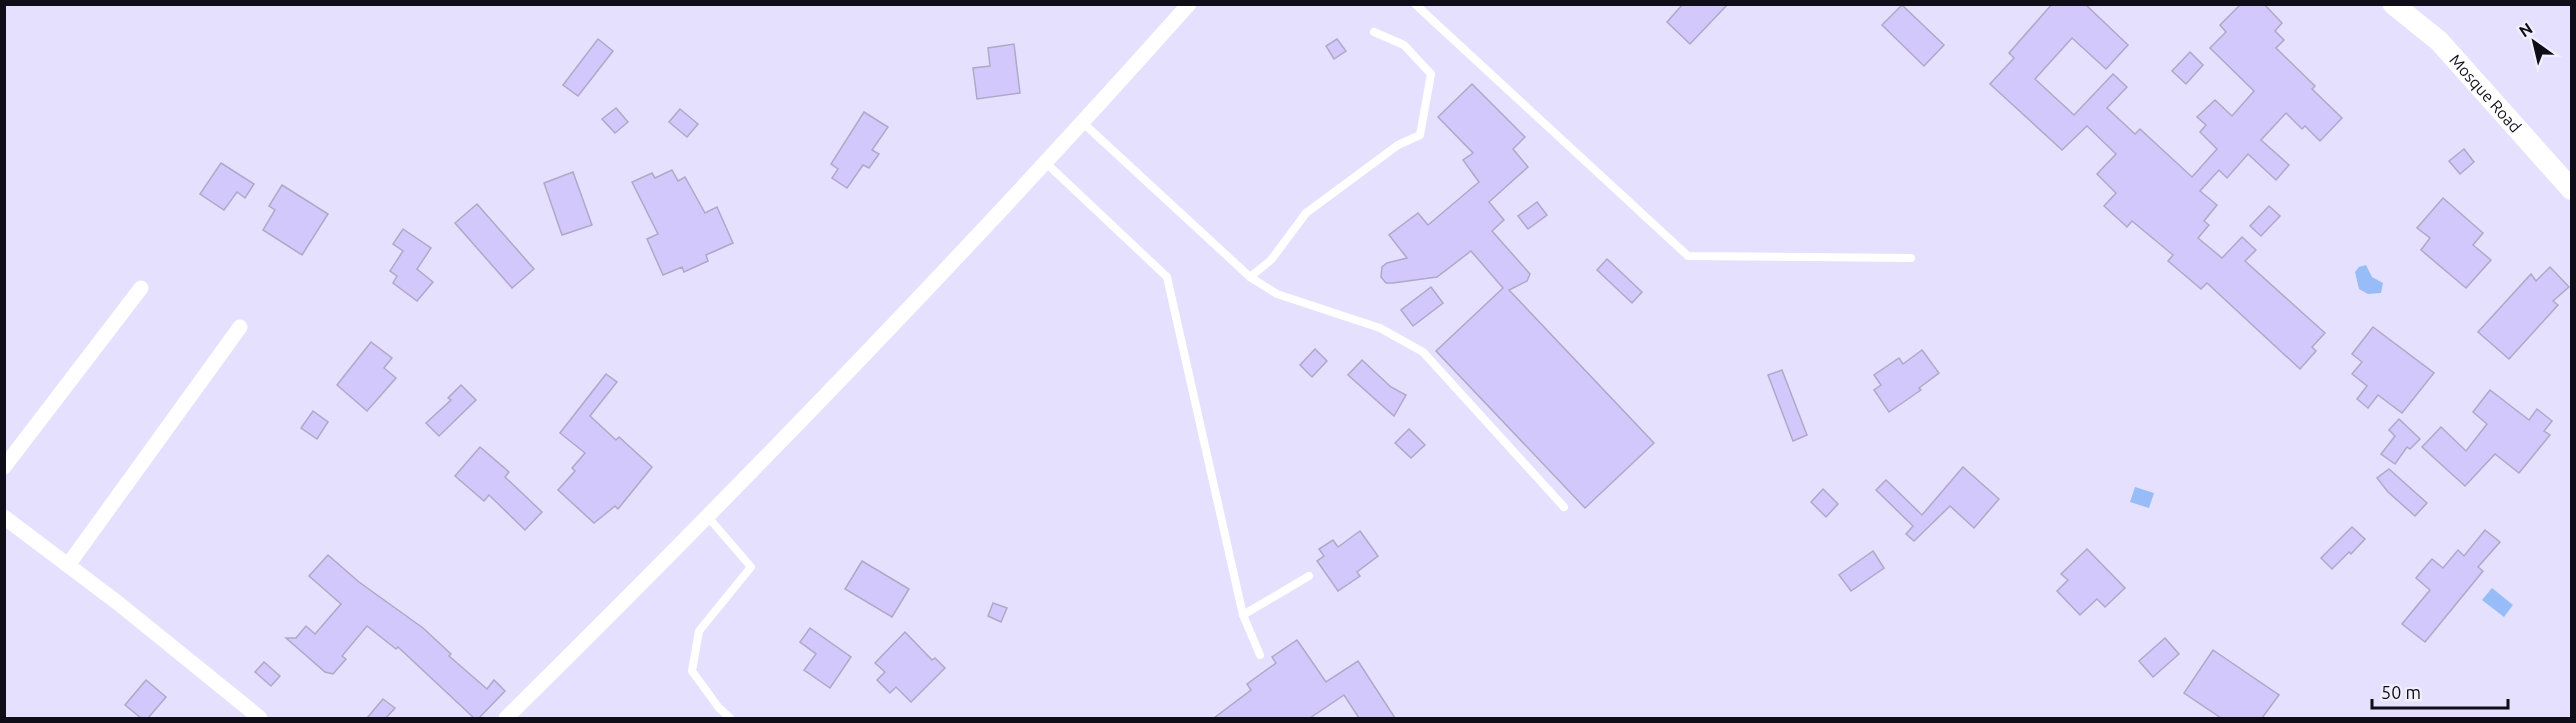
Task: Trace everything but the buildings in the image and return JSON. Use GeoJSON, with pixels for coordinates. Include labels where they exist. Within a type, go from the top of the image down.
{"type":"FeatureCollection","features":[{"type":"Feature","properties":{"kind":"street","name":"Mosque Road"},"geometry":{"type":"LineString","coordinates":[[2393,4],[2439,41],[2571,190]]}},
{"type":"Feature","properties":{"kind":"street"},"geometry":{"type":"LineString","coordinates":[[506,718],[708,518],[1046,162],[1187,5]]}},
{"type":"Feature","properties":{"kind":"street"},"geometry":{"type":"LineString","coordinates":[[4,466],[141,288]]}},
{"type":"Feature","properties":{"kind":"street"},"geometry":{"type":"LineString","coordinates":[[68,565],[240,327]]}},
{"type":"Feature","properties":{"kind":"street"},"geometry":{"type":"LineString","coordinates":[[4,516],[260,718]]}},
{"type":"Feature","properties":{"kind":"lane"},"geometry":{"type":"LineString","coordinates":[[1415,4],[1688,256],[1911,258]]}},
{"type":"Feature","properties":{"kind":"lane"},"geometry":{"type":"LineString","coordinates":[[1250,278],[1271,260],[1306,213],[1398,145],[1420,135],[1431,74],[1404,45],[1374,32]]}},
{"type":"Feature","properties":{"kind":"lane"},"geometry":{"type":"LineString","coordinates":[[1082,122],[1250,278],[1277,294],[1380,328],[1423,352],[1564,507]]}},
{"type":"Feature","properties":{"kind":"lane"},"geometry":{"type":"LineString","coordinates":[[1046,162],[1167,277],[1244,615],[1260,655]]}},
{"type":"Feature","properties":{"kind":"lane"},"geometry":{"type":"LineString","coordinates":[[708,518],[751,567],[699,631],[692,671],[719,708],[730,718]]}},
{"type":"Feature","properties":{"kind":"lane"},"geometry":{"type":"LineString","coordinates":[[1244,615],[1309,576]]}},
{"type":"Feature","properties":{"kind":"water"},"geometry":{"type":"Polygon","coordinates":[[[2366,265],[2372,277],[2383,283],[2381,293],[2368,294],[2359,289],[2355,272],[2359,267],[2366,265]]]}},
{"type":"Feature","properties":{"kind":"water"},"geometry":{"type":"Polygon","coordinates":[[[2135,487],[2154,493],[2149,508],[2130,502],[2135,487]]]}},
{"type":"Feature","properties":{"kind":"water"},"geometry":{"type":"Polygon","coordinates":[[[2492,588],[2513,605],[2504,617],[2482,600],[2492,588]]]}}]}
